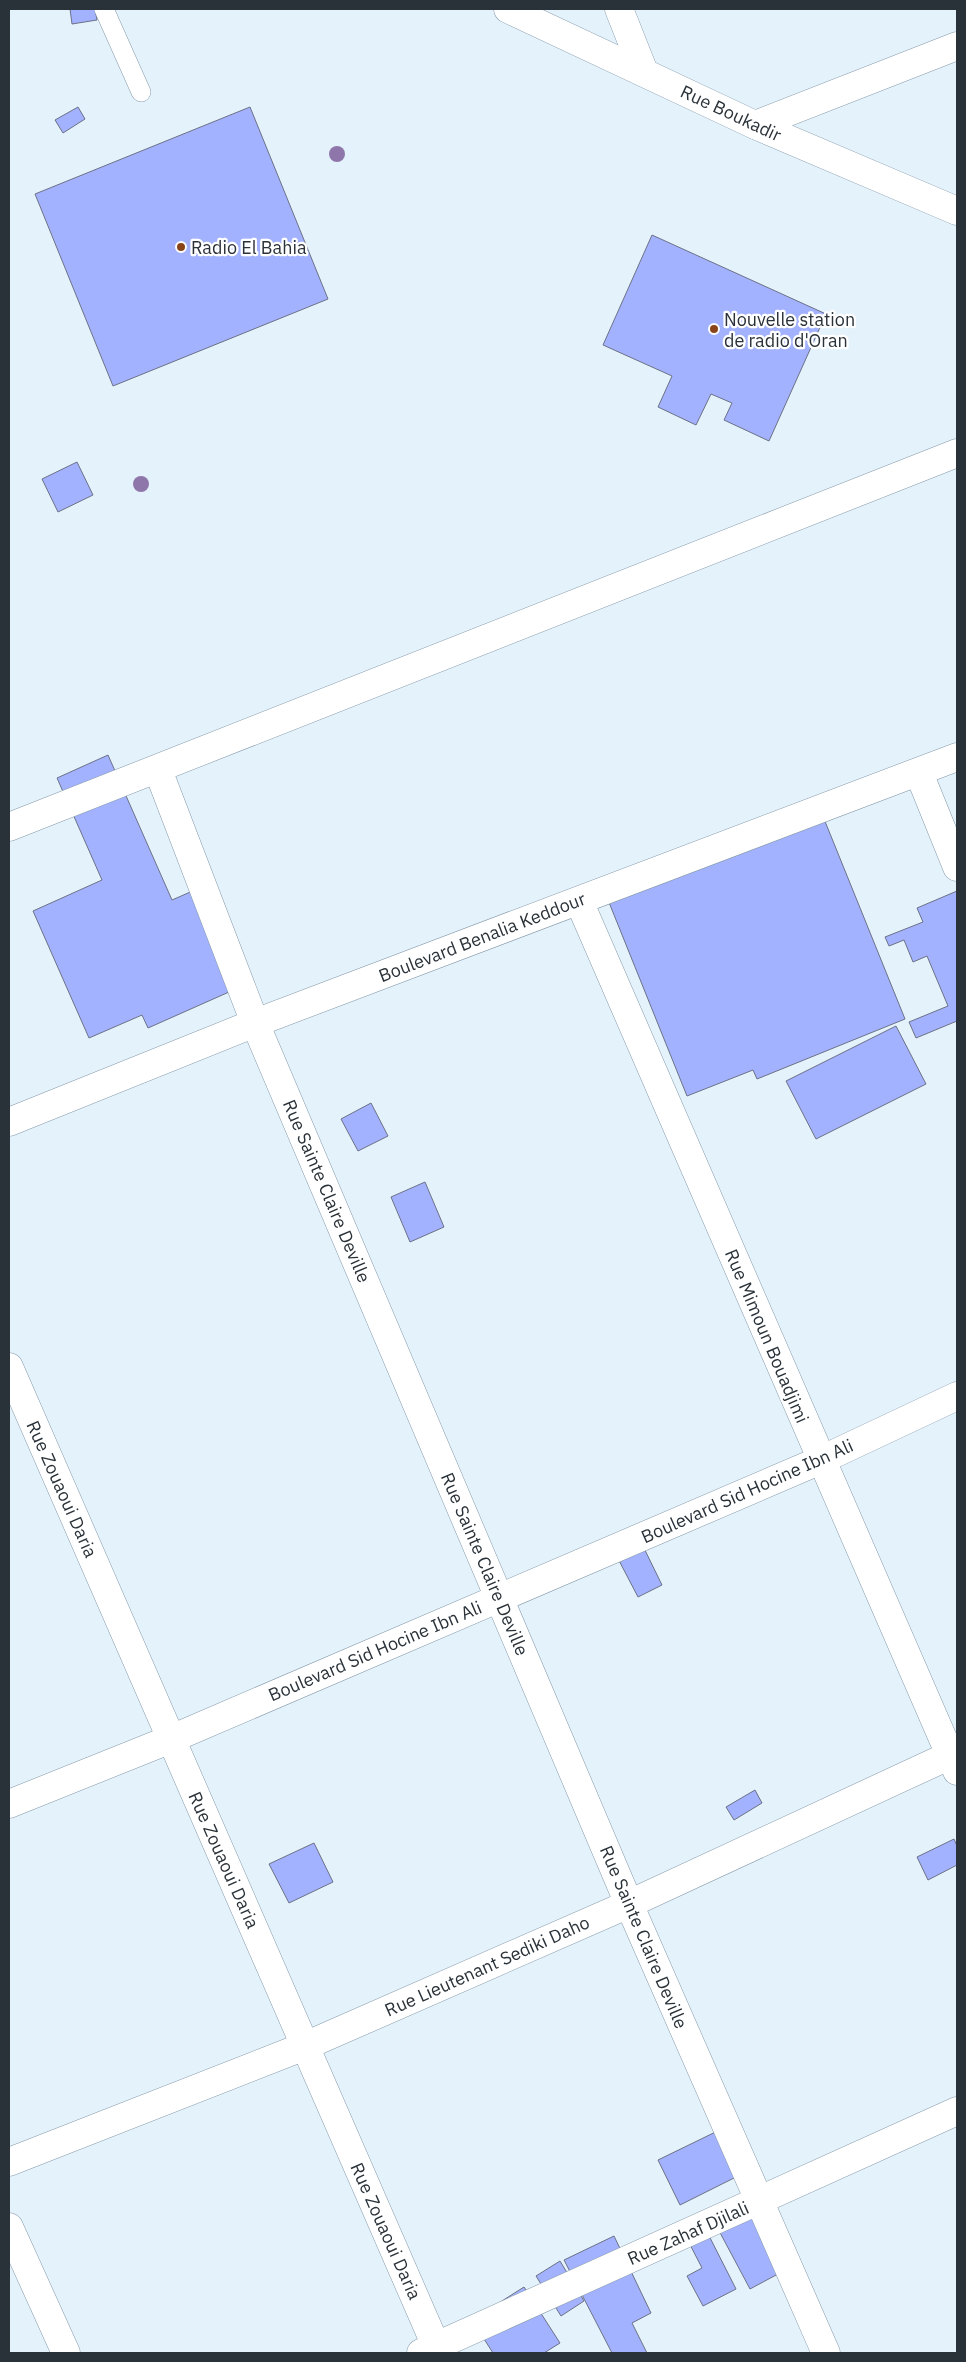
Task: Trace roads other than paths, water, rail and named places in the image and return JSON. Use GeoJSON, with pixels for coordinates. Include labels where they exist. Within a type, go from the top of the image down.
{"type":"FeatureCollection","features":[{"type":"Feature","properties":{"kind":"street","name":"Rue Boukadir"},"geometry":{"type":"LineString","coordinates":[[508,9],[755,125],[957,211]]}},
{"type":"Feature","properties":{"kind":"street"},"geometry":{"type":"LineString","coordinates":[[619,9],[644,72]]}},
{"type":"Feature","properties":{"kind":"street"},"geometry":{"type":"LineString","coordinates":[[755,125],[957,46]]}},
{"type":"Feature","properties":{"kind":"street"},"geometry":{"type":"LineString","coordinates":[[9,827],[158,770],[957,453]]}},
{"type":"Feature","properties":{"kind":"street","name":"Boulevard Benalia Keddour"},"geometry":{"type":"LineString","coordinates":[[9,1122],[255,1023],[957,757]]}},
{"type":"Feature","properties":{"kind":"street","name":"Rue Sainte Claire Deville"},"geometry":{"type":"LineString","coordinates":[[158,770],[255,1023],[629,1904],[826,2353]]}},
{"type":"Feature","properties":{"kind":"street"},"geometry":{"type":"LineString","coordinates":[[918,773],[957,866]]}},
{"type":"Feature","properties":{"kind":"street","name":"Rue Mimoun Bouadjimi"},"geometry":{"type":"LineString","coordinates":[[578,901],[821,1460],[955,1759]]}},
{"type":"Feature","properties":{"kind":"street","name":"Rue Zouaoui Daria"},"geometry":{"type":"LineString","coordinates":[[9,1367],[305,2046],[432,2351]]}},
{"type":"Feature","properties":{"kind":"street","name":"Boulevard Sid Hocine Ibn Ali"},"geometry":{"type":"LineString","coordinates":[[9,1804],[171,1738],[821,1460],[957,1396]]}},
{"type":"Feature","properties":{"kind":"street","name":"Rue Lieutenant Sediki Daho"},"geometry":{"type":"LineString","coordinates":[[9,2162],[305,2046],[955,1759]]}},
{"type":"Feature","properties":{"kind":"street","name":"Rue Zahaf Djilali"},"geometry":{"type":"LineString","coordinates":[[432,2351],[957,2111]]}},
{"type":"Feature","properties":{"kind":"street"},"geometry":{"type":"LineString","coordinates":[[9,2227],[66,2353]]}},
{"type":"Feature","properties":{"kind":"lane"},"geometry":{"type":"LineString","coordinates":[[104,9],[141,92]]}},
{"type":"Feature","properties":{"kind":"place","name":"Radio El Bahia"},"geometry":{"type":"Point","coordinates":[181,247]}},
{"type":"Feature","properties":{"kind":"place","name":"Nouvelle station de radio d'Oran"},"geometry":{"type":"Point","coordinates":[714,329]}}]}
